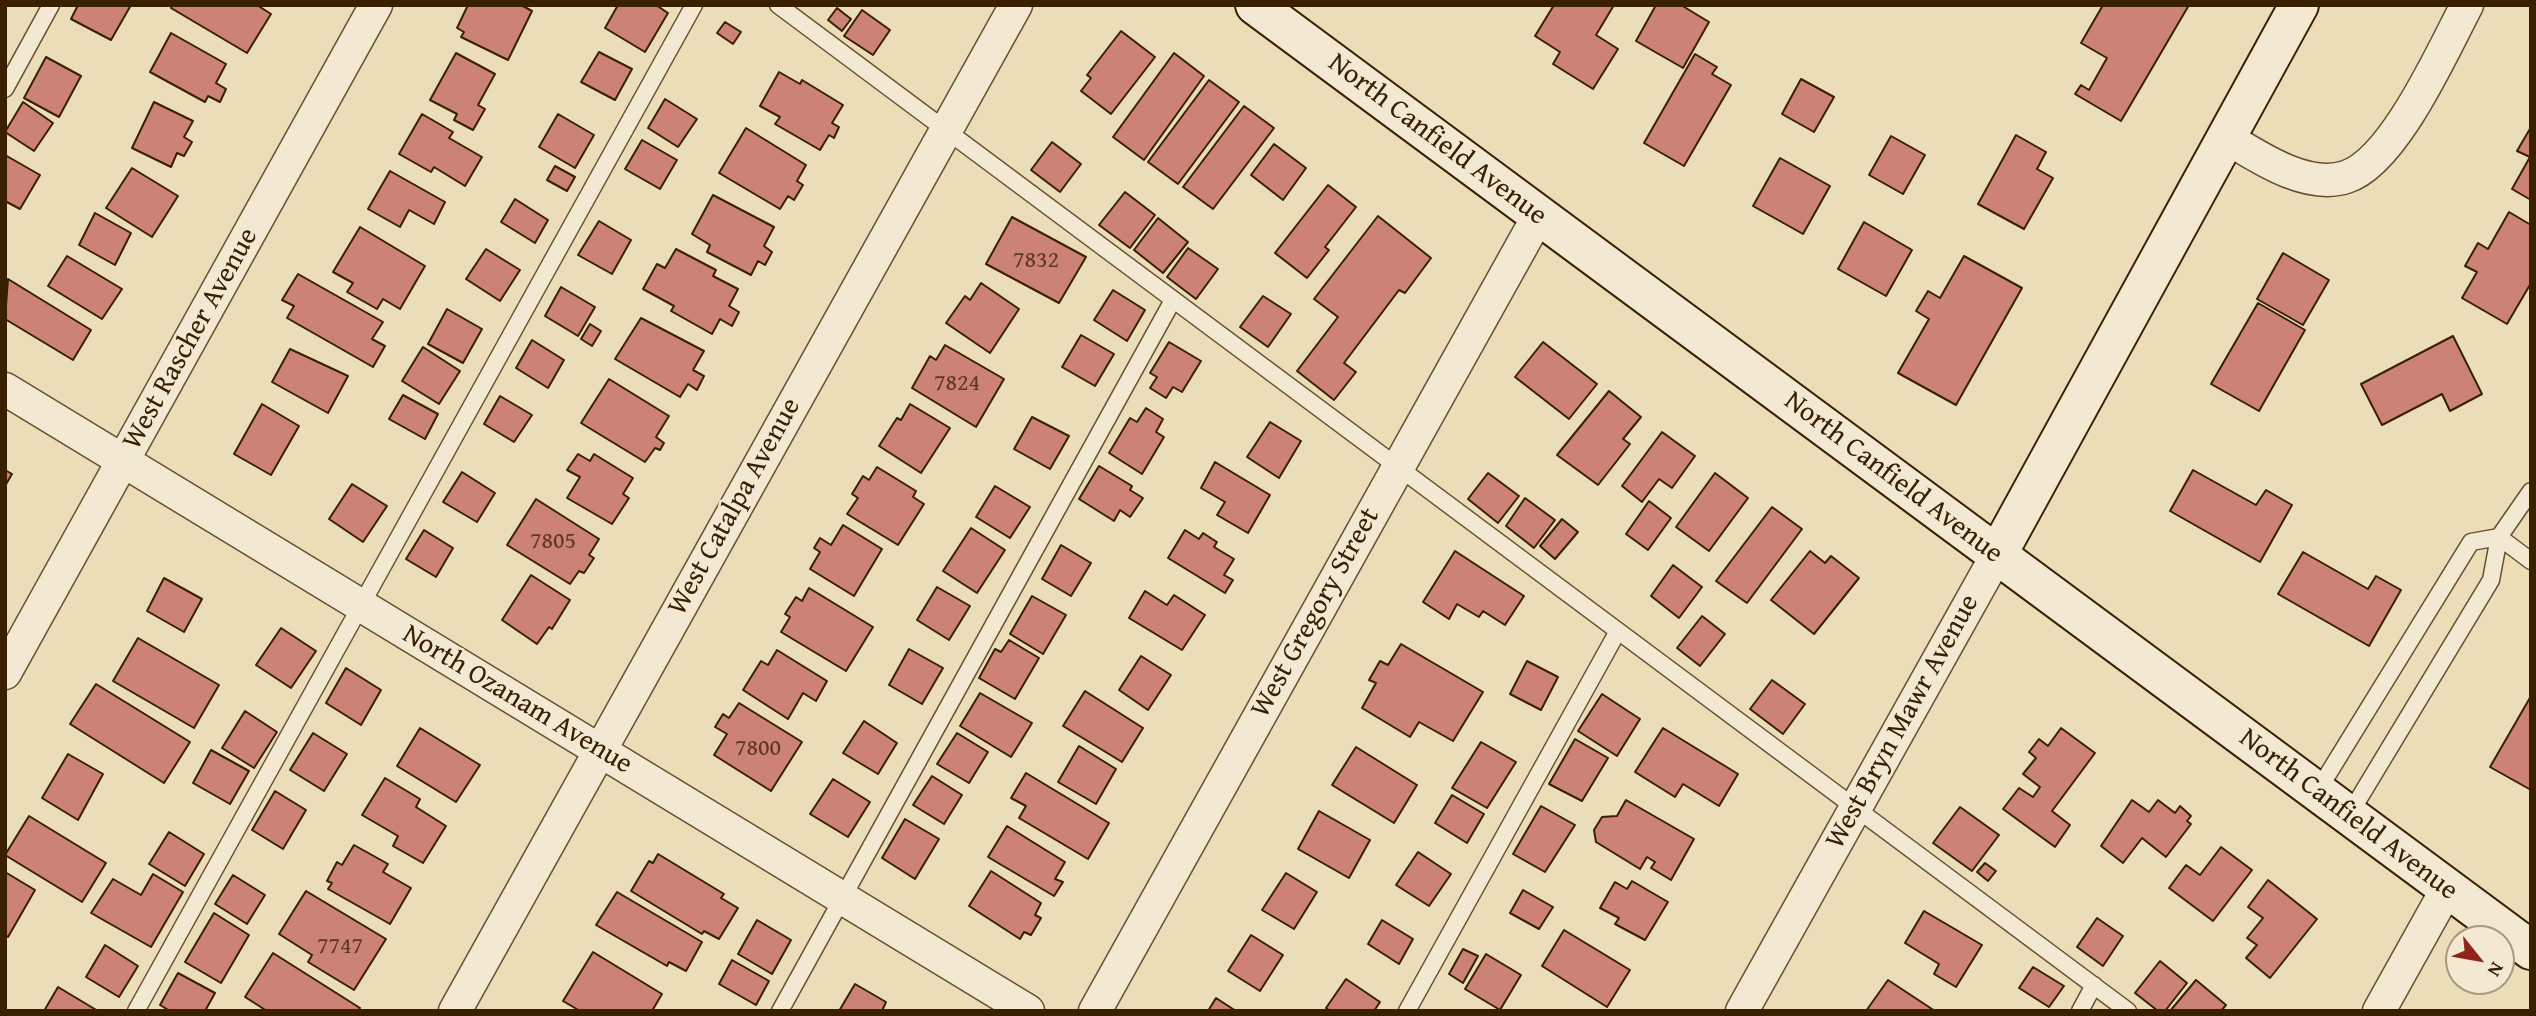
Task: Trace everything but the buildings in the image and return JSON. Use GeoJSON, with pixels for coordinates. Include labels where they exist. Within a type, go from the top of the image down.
{"type":"FeatureCollection","features":[{"type":"Feature","properties":{"kind":"street","name":"West Rascher Avenue"},"geometry":{"type":"LineString","coordinates":[[5,673],[376,5]]}},
{"type":"Feature","properties":{"kind":"street","name":"West Catalpa Avenue"},"geometry":{"type":"LineString","coordinates":[[455,1011],[1016,5]]}},
{"type":"Feature","properties":{"kind":"street","name":"North Canfield Avenue"},"geometry":{"type":"LineString","coordinates":[[1255,5],[2531,950]]}},
{"type":"Feature","properties":{"kind":"street","name":"West Bryn Mawr Avenue"},"geometry":{"type":"LineString","coordinates":[[1742,1011],[1997,555],[2299,5]]}},
{"type":"Feature","properties":{"kind":"street"},"geometry":{"type":"LineString","coordinates":[[2227,138],[2278,168],[2314,178],[2345,178],[2373,162],[2394,137],[2468,5]]}},
{"type":"Feature","properties":{"kind":"street","name":"West Gregory Street"},"geometry":{"type":"LineString","coordinates":[[1095,1011],[1539,215]]}},
{"type":"Feature","properties":{"kind":"street","name":"North Ozanam Avenue"},"geometry":{"type":"LineString","coordinates":[[5,388],[1028,1011]]}},
{"type":"Feature","properties":{"kind":"street"},"geometry":{"type":"LineString","coordinates":[[2379,1011],[2447,888]]}},
{"type":"Feature","properties":{"kind":"lane"},"geometry":{"type":"LineString","coordinates":[[5,89],[51,5]]}},
{"type":"Feature","properties":{"kind":"lane"},"geometry":{"type":"LineString","coordinates":[[136,1011],[694,5]]}},
{"type":"Feature","properties":{"kind":"lane"},"geometry":{"type":"LineString","coordinates":[[778,5],[2128,1011]]}},
{"type":"Feature","properties":{"kind":"lane"},"geometry":{"type":"LineString","coordinates":[[780,1011],[1173,300]]}},
{"type":"Feature","properties":{"kind":"lane"},"geometry":{"type":"LineString","coordinates":[[2348,815],[2491,580],[2499,537],[2531,491]]}},
{"type":"Feature","properties":{"kind":"lane"},"geometry":{"type":"LineString","coordinates":[[2317,792],[2471,542],[2499,537],[2531,561]]}},
{"type":"Feature","properties":{"kind":"lane"},"geometry":{"type":"LineString","coordinates":[[1407,1011],[1618,631]]}},
{"type":"Feature","properties":{"kind":"lane"},"geometry":{"type":"LineString","coordinates":[[2080,1011],[2094,985]]}}]}
